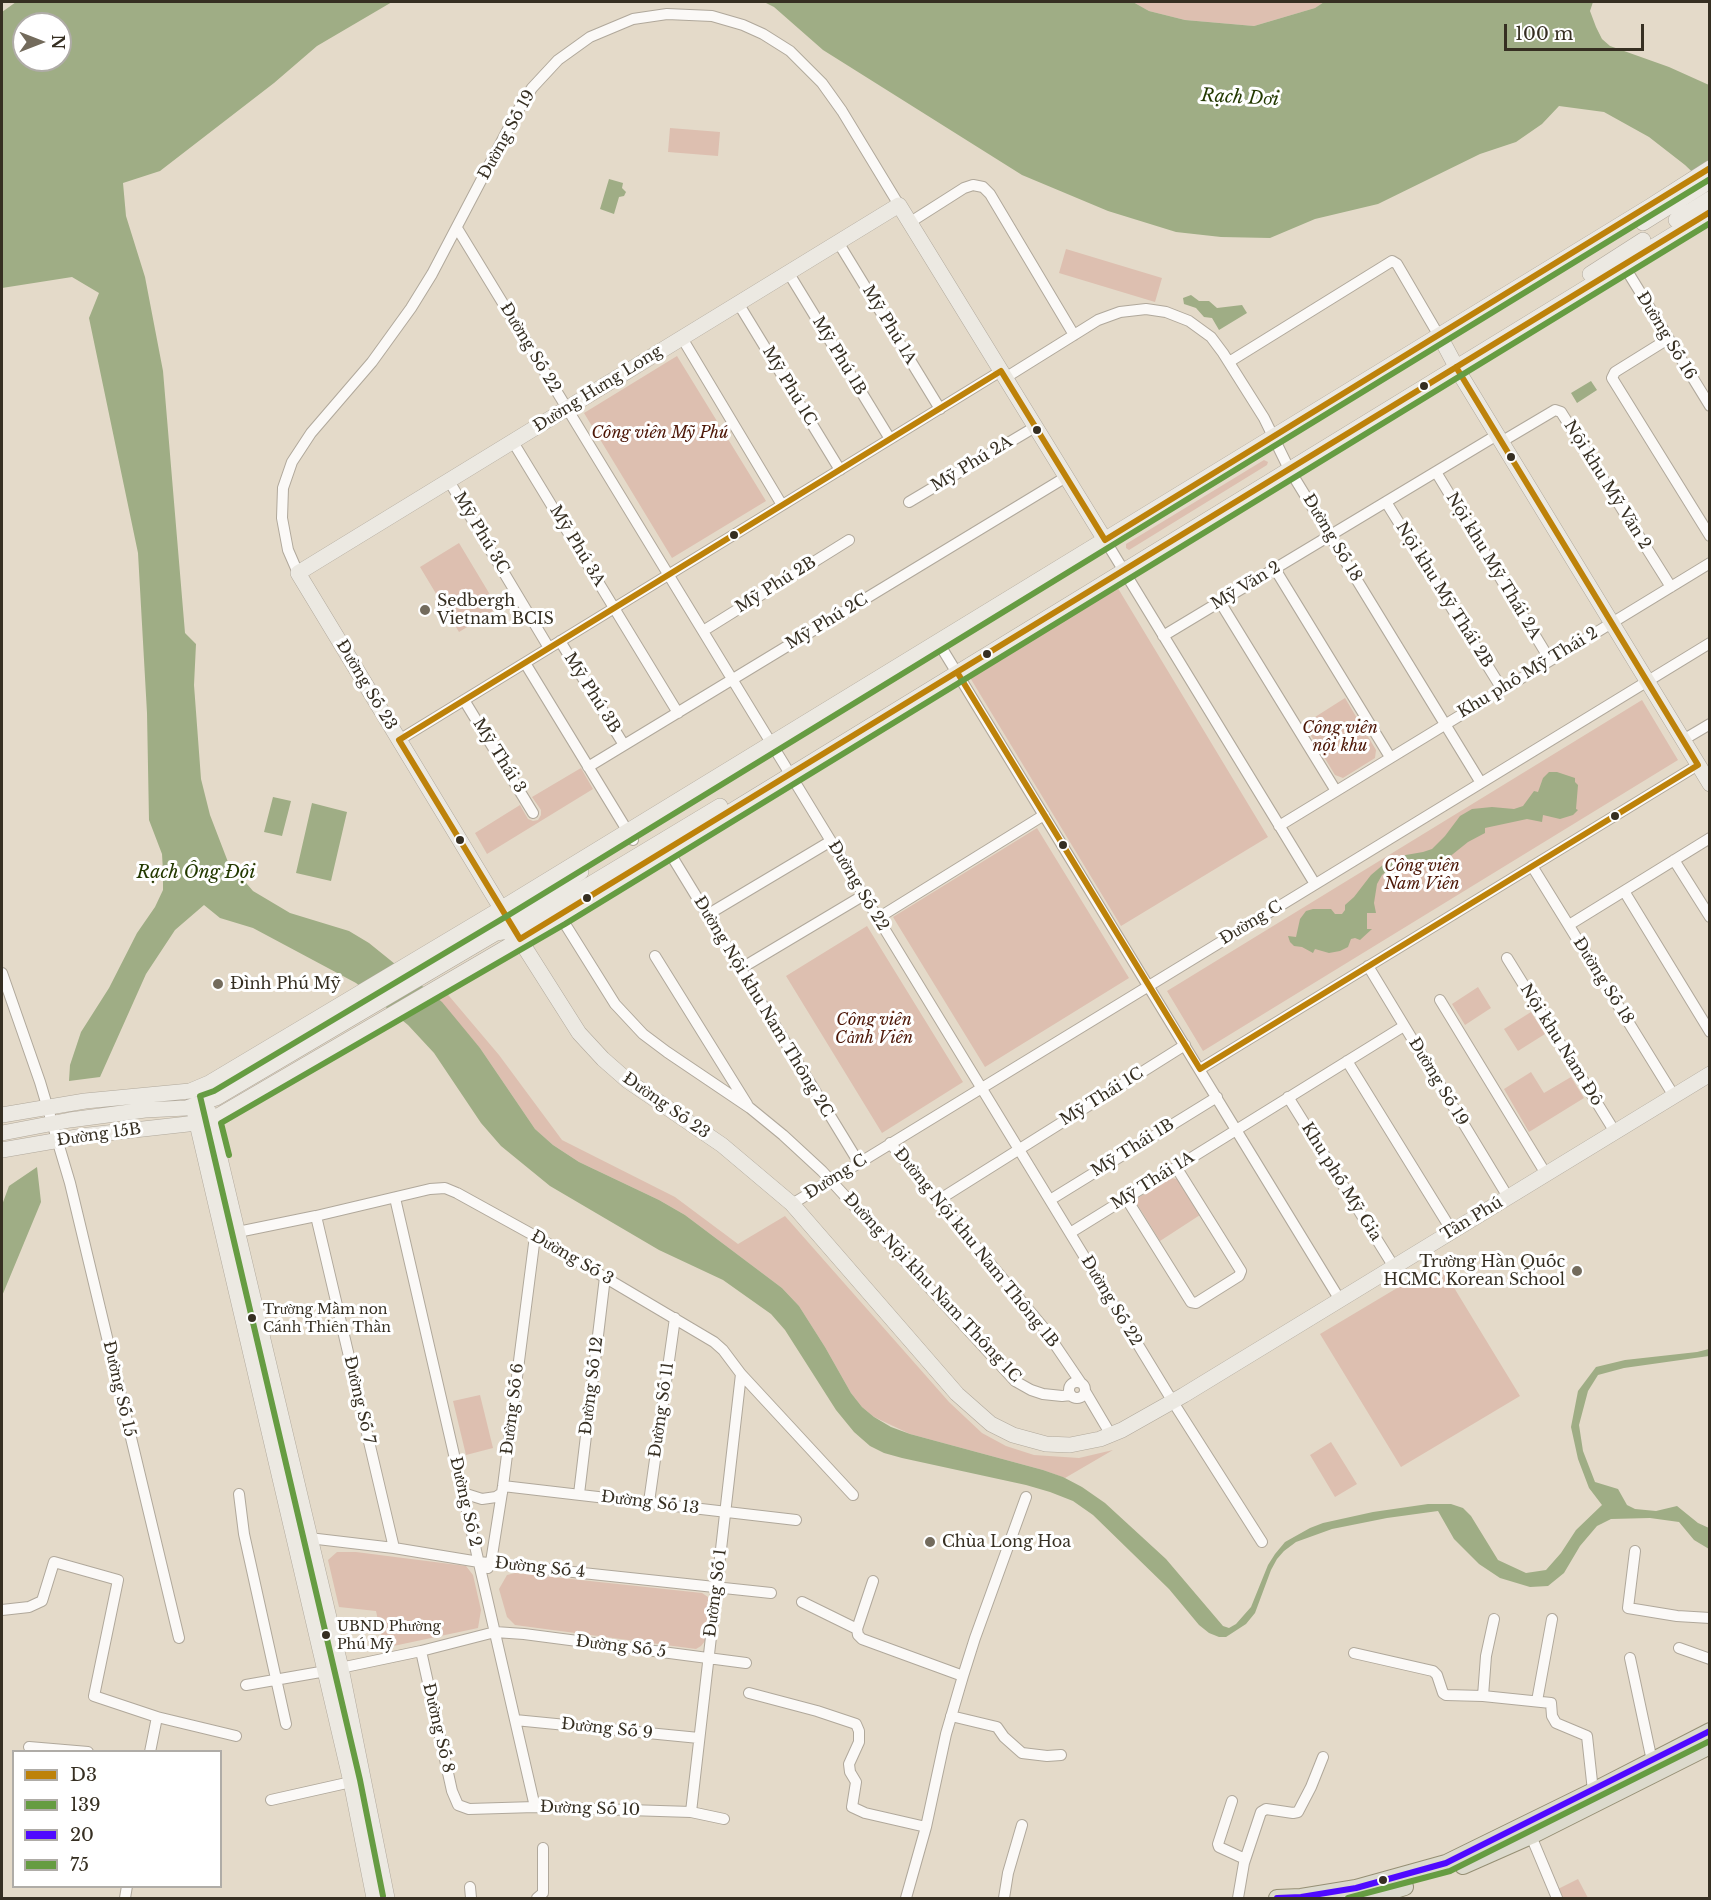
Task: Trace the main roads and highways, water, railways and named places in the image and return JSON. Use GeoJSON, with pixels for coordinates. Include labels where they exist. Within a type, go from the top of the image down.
{"type":"FeatureCollection","features":[{"type":"Feature","properties":{"kind":"main road"},"geometry":{"type":"LineString","coordinates":[[198,1096],[350,999],[438,947],[511,924],[560,916],[668,850],[788,770],[954,668],[1454,363],[1546,314],[1620,260],[1710,168]]}},
{"type":"Feature","properties":{"kind":"main road"},"geometry":{"type":"LineString","coordinates":[[1658,222],[1710,182]]}},
{"type":"Feature","properties":{"kind":"main road"},"geometry":{"type":"LineString","coordinates":[[204,1121],[368,1029],[455,977],[511,924],[630,836],[1275,441],[1441,340],[1658,222],[1710,200]]}},
{"type":"Feature","properties":{"kind":"main road","name":"Đường Số 19"},"geometry":{"type":"LineString","coordinates":[[899,206],[1107,544]]}},
{"type":"Feature","properties":{"kind":"main road","name":"Đường Hưng Long"},"geometry":{"type":"LineString","coordinates":[[298,573],[899,206]]}},
{"type":"Feature","properties":{"kind":"main road"},"geometry":{"type":"LineString","coordinates":[[1658,222],[1710,212]]}},
{"type":"Feature","properties":{"kind":"main road"},"geometry":{"type":"LineString","coordinates":[[1441,340],[1710,784]]}},
{"type":"Feature","properties":{"kind":"main road","name":"Đường Số 23"},"geometry":{"type":"LineString","coordinates":[[298,573],[574,1026],[614,1070],[722,1144],[792,1204],[957,1394],[991,1424],[1013,1435],[1046,1444],[1078,1444],[1111,1435],[1173,1402]]}},
{"type":"Feature","properties":{"kind":"main road"},"geometry":{"type":"LineString","coordinates":[[198,1096],[226,1092],[511,924],[788,770]]}},
{"type":"Feature","properties":{"kind":"main road","name":"Tân Phú"},"geometry":{"type":"LineString","coordinates":[[1173,1402],[1710,1074]]}},
{"type":"Feature","properties":{"kind":"main road"},"geometry":{"type":"LineString","coordinates":[[198,1096],[387,1899]]}},
{"type":"Feature","properties":{"kind":"main road","name":"Đường 15B"},"geometry":{"type":"LineString","coordinates":[[2,1115],[47,1107],[198,1096]]}},
{"type":"Feature","properties":{"kind":"main road","name":"Đường 15B"},"geometry":{"type":"LineString","coordinates":[[2,1133],[198,1096]]}},
{"type":"Feature","properties":{"kind":"main road","name":"Đường 15B"},"geometry":{"type":"LineString","coordinates":[[2,1150],[57,1140],[204,1121]]}},
{"type":"Feature","properties":{"kind":"main road"},"geometry":{"type":"LineString","coordinates":[[231,1234],[309,1538],[351,1782],[374,1899]]}},
{"type":"Feature","properties":{"kind":"main road"},"geometry":{"type":"LineString","coordinates":[[1369,1899],[1443,1875],[1710,1731]]}},
{"type":"Feature","properties":{"kind":"main road"},"geometry":{"type":"LineString","coordinates":[[1590,1797],[1710,1746]]}},
{"type":"Feature","properties":{"kind":"main road"},"geometry":{"type":"LineString","coordinates":[[1277,1899],[1301,1897],[1383,1882],[1446,1863],[1528,1830]]}},
{"type":"Feature","properties":{"kind":"water","name":"Rạch Ông Đội"},"geometry":{"type":"Polygon","coordinates":[[[16,2],[392,2],[317,46],[274,83],[160,171],[123,183],[126,216],[145,277],[163,371],[185,633],[196,644],[194,685],[201,779],[210,815],[228,862],[253,891],[290,913],[349,931],[369,943],[442,1002],[480,1048],[535,1129],[553,1145],[579,1162],[685,1215],[782,1288],[799,1306],[851,1393],[874,1417],[910,1434],[1043,1470],[1082,1487],[1105,1503],[1166,1559],[1223,1626],[1229,1628],[1236,1624],[1251,1607],[1268,1565],[1285,1542],[1323,1523],[1373,1512],[1428,1504],[1451,1504],[1463,1508],[1471,1516],[1498,1560],[1526,1573],[1546,1570],[1576,1530],[1602,1505],[1589,1488],[1578,1459],[1571,1427],[1578,1391],[1596,1367],[1625,1360],[1709,1349],[1709,1356],[1624,1368],[1598,1375],[1588,1391],[1579,1425],[1583,1451],[1595,1482],[1618,1489],[1627,1505],[1635,1509],[1656,1511],[1677,1506],[1698,1523],[1709,1528],[1709,1549],[1694,1540],[1679,1522],[1650,1518],[1611,1519],[1597,1526],[1580,1546],[1564,1573],[1548,1586],[1530,1587],[1500,1578],[1479,1564],[1454,1539],[1438,1511],[1387,1518],[1332,1529],[1296,1542],[1277,1559],[1255,1613],[1246,1624],[1226,1637],[1219,1637],[1199,1625],[1169,1589],[1093,1515],[1073,1501],[1026,1485],[902,1458],[870,1446],[854,1432],[836,1410],[785,1330],[771,1314],[723,1280],[659,1250],[550,1186],[501,1146],[481,1123],[434,1053],[408,1025],[356,983],[253,928],[220,918],[204,905],[175,930],[146,974],[100,1077],[69,1081],[70,1065],[81,1032],[109,988],[137,933],[155,907],[163,890],[162,854],[149,820],[147,713],[138,553],[89,318],[99,293],[72,277],[2,288],[2,12],[16,2]]]}},
{"type":"Feature","properties":{"kind":"water","name":"Rạch Dơi"},"geometry":{"type":"Polygon","coordinates":[[[764,2],[1133,2],[1149,11],[1185,20],[1254,26],[1315,8],[1324,2],[1593,2],[1590,11],[1596,27],[1602,39],[1610,46],[1669,67],[1709,85],[1709,188],[1685,165],[1649,137],[1604,112],[1559,106],[1542,124],[1516,142],[1480,154],[1378,204],[1315,219],[1270,238],[1221,237],[1176,232],[1108,211],[1022,175],[823,50],[774,7],[764,2]]]}},
{"type":"Feature","properties":{"kind":"water"},"geometry":{"type":"Polygon","coordinates":[[[609,179],[623,183],[622,188],[626,192],[624,196],[619,197],[614,214],[600,209],[609,179]]]}},
{"type":"Feature","properties":{"kind":"water"},"geometry":{"type":"Polygon","coordinates":[[[1191,295],[1199,301],[1209,301],[1217,308],[1242,305],[1247,313],[1219,330],[1212,318],[1204,317],[1196,308],[1184,304],[1183,298],[1191,295]]]}},
{"type":"Feature","properties":{"kind":"water"},"geometry":{"type":"Polygon","coordinates":[[[1591,381],[1597,390],[1577,403],[1571,393],[1591,381]]]}},
{"type":"Feature","properties":{"kind":"water"},"geometry":{"type":"Polygon","coordinates":[[[1549,772],[1575,778],[1578,785],[1576,809],[1578,810],[1573,815],[1560,819],[1543,815],[1542,822],[1527,819],[1485,828],[1485,833],[1468,842],[1443,862],[1416,860],[1392,867],[1382,875],[1377,884],[1374,903],[1376,913],[1367,913],[1367,929],[1372,929],[1360,940],[1351,939],[1348,947],[1340,951],[1329,953],[1315,949],[1313,953],[1302,947],[1294,946],[1290,942],[1288,936],[1296,937],[1300,919],[1306,911],[1331,909],[1335,914],[1342,914],[1345,905],[1371,875],[1384,864],[1400,856],[1432,849],[1460,816],[1472,809],[1492,807],[1514,809],[1523,806],[1534,791],[1538,792],[1543,778],[1549,772]]]}},
{"type":"Feature","properties":{"kind":"water"},"geometry":{"type":"Polygon","coordinates":[[[273,797],[291,801],[282,836],[264,832],[273,797]]]}},
{"type":"Feature","properties":{"kind":"water"},"geometry":{"type":"Polygon","coordinates":[[[312,803],[347,812],[331,881],[296,873],[312,803]]]}},
{"type":"Feature","properties":{"kind":"water"},"geometry":{"type":"Polygon","coordinates":[[[37,1167],[41,1202],[2,1296],[2,1205],[9,1186],[37,1167]]]}},
{"type":"Feature","properties":{"kind":"place","name":"Sedbergh Vietnam BCIS"},"geometry":{"type":"Point","coordinates":[425,610]}},
{"type":"Feature","properties":{"kind":"place","name":"Đình Phú Mỹ"},"geometry":{"type":"Point","coordinates":[218,984]}},
{"type":"Feature","properties":{"kind":"place","name":"Trường Hàn Quốc HCMC Korean School"},"geometry":{"type":"Point","coordinates":[1577,1271]}},
{"type":"Feature","properties":{"kind":"place","name":"Trường Mầm non Cánh Thiên Thần"},"geometry":{"type":"Point","coordinates":[252,1318]}},
{"type":"Feature","properties":{"kind":"place","name":"Chùa Long Hoa"},"geometry":{"type":"Point","coordinates":[930,1542]}},
{"type":"Feature","properties":{"kind":"place","name":"UBND Phường Phú Mỹ"},"geometry":{"type":"Point","coordinates":[326,1635]}},
{"type":"Feature","properties":{"kind":"park label","name":"Công viên Mỹ Phú"},"geometry":{"type":"Point","coordinates":[660,433]}},
{"type":"Feature","properties":{"kind":"park label","name":"Công viên nội khu"},"geometry":{"type":"Point","coordinates":[1340,737]}},
{"type":"Feature","properties":{"kind":"park label","name":"Công viên Nam Viên"},"geometry":{"type":"Point","coordinates":[1422,875]}},
{"type":"Feature","properties":{"kind":"park label","name":"Công viên Cảnh Viên"},"geometry":{"type":"Point","coordinates":[874,1029]}}]}
